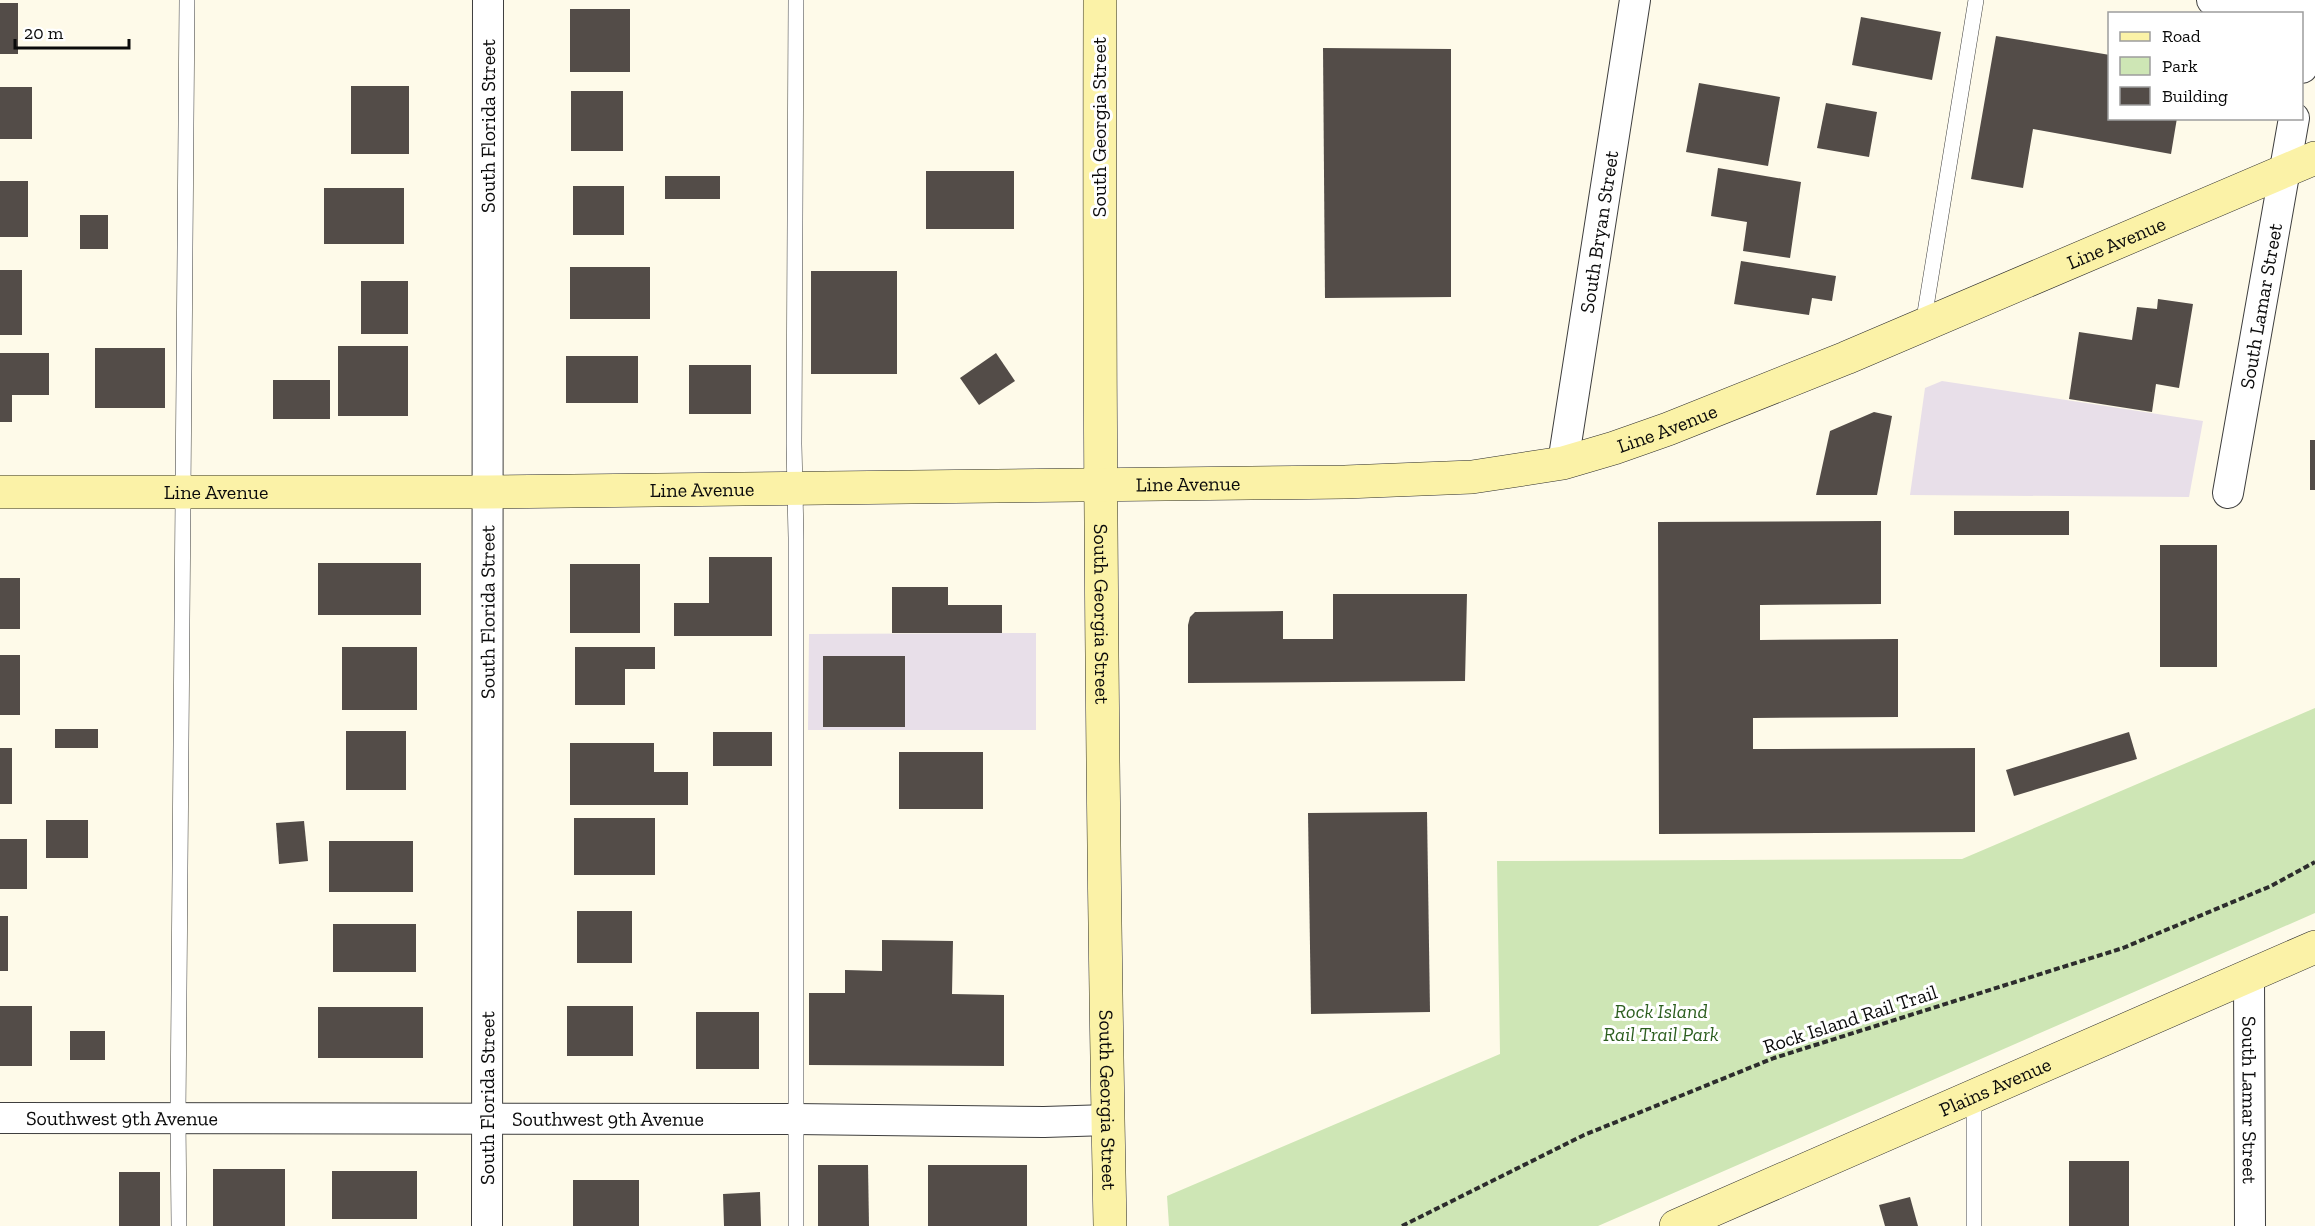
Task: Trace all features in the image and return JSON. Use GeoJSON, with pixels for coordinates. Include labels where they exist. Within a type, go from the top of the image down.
{"type":"FeatureCollection","features":[{"type":"Feature","properties":{"kind":"main road","name":"South Georgia Street"},"geometry":{"type":"LineString","coordinates":[[1100,0],[1102,836],[1110,1226]]}},
{"type":"Feature","properties":{"kind":"main road","name":"Line Avenue"},"geometry":{"type":"LineString","coordinates":[[0,492],[487,492],[1100,486],[1472,477],[1563,463],[1668,429],[1923,325],[2315,158]]}},
{"type":"Feature","properties":{"kind":"main road","name":"Plains Avenue"},"geometry":{"type":"LineString","coordinates":[[1695,1222],[2315,947]]}},
{"type":"Feature","properties":{"kind":"street","name":"South Florida Street"},"geometry":{"type":"LineString","coordinates":[[487,1226],[488,0]]}},
{"type":"Feature","properties":{"kind":"street","name":"South Bryan Street"},"geometry":{"type":"LineString","coordinates":[[1563,463],[1635,0]]}},
{"type":"Feature","properties":{"kind":"street"},"geometry":{"type":"LineString","coordinates":[[2212,0],[2307,12],[2303,49]]}},
{"type":"Feature","properties":{"kind":"street","name":"South Lamar Street"},"geometry":{"type":"LineString","coordinates":[[2228,493],[2294,120]]}},
{"type":"Feature","properties":{"kind":"street","name":"South Lamar Street"},"geometry":{"type":"LineString","coordinates":[[2249,975],[2250,1226]]}},
{"type":"Feature","properties":{"kind":"street","name":"Southwest 9th Avenue"},"geometry":{"type":"LineString","coordinates":[[0,1118],[795,1119],[1044,1122],[1108,1120]]}},
{"type":"Feature","properties":{"kind":"lane"},"geometry":{"type":"LineString","coordinates":[[179,1226],[187,0]]}},
{"type":"Feature","properties":{"kind":"lane"},"geometry":{"type":"LineString","coordinates":[[796,0],[796,1226]]}},
{"type":"Feature","properties":{"kind":"lane"},"geometry":{"type":"LineString","coordinates":[[1923,325],[1976,0]]}},
{"type":"Feature","properties":{"kind":"lane"},"geometry":{"type":"LineString","coordinates":[[1974,1097],[1974,1226]]}},
{"type":"Feature","properties":{"kind":"path","name":"Rock Island Rail Trail"},"geometry":{"type":"LineString","coordinates":[[1402,1226],[1584,1135],[1774,1058],[2123,948],[2271,886],[2315,862]]}},
{"type":"Feature","properties":{"kind":"shaded area"},"geometry":{"type":"Polygon","coordinates":[[[1942,381],[2203,421],[2189,497],[1910,495],[1925,388],[1942,381]]]}},
{"type":"Feature","properties":{"kind":"shaded area"},"geometry":{"type":"Polygon","coordinates":[[[1036,633],[1036,730],[808,730],[809,634],[1036,633]]]}},
{"type":"Feature","properties":{"kind":"green space","name":"Rock Island Rail Trail Park"},"geometry":{"type":"Polygon","coordinates":[[[2315,708],[2315,913],[1598,1226],[1169,1226],[1167,1196],[1500,1054],[1497,861],[1962,859],[2315,708]]]}},
{"type":"Feature","properties":{"kind":"building"},"geometry":{"type":"Polygon","coordinates":[[[0,3],[18,3],[18,54],[0,54],[0,3]]]}},
{"type":"Feature","properties":{"kind":"building"},"geometry":{"type":"Polygon","coordinates":[[[570,9],[630,9],[630,72],[570,72],[570,9]]]}},
{"type":"Feature","properties":{"kind":"building"},"geometry":{"type":"Polygon","coordinates":[[[1861,17],[1941,32],[1932,80],[1852,65],[1861,17]]]}},
{"type":"Feature","properties":{"kind":"building"},"geometry":{"type":"Polygon","coordinates":[[[1996,36],[2108,55],[2108,120],[2177,120],[2171,154],[2033,129],[2023,188],[1971,179],[1996,36]]]}},
{"type":"Feature","properties":{"kind":"building"},"geometry":{"type":"Polygon","coordinates":[[[1323,48],[1451,49],[1451,297],[1325,298],[1323,48]]]}},
{"type":"Feature","properties":{"kind":"building"},"geometry":{"type":"Polygon","coordinates":[[[1699,83],[1780,97],[1768,166],[1686,152],[1699,83]]]}},
{"type":"Feature","properties":{"kind":"building"},"geometry":{"type":"Polygon","coordinates":[[[351,86],[409,86],[409,154],[351,154],[351,86]]]}},
{"type":"Feature","properties":{"kind":"building"},"geometry":{"type":"Polygon","coordinates":[[[0,87],[32,87],[32,139],[0,139],[0,87]]]}},
{"type":"Feature","properties":{"kind":"building"},"geometry":{"type":"Polygon","coordinates":[[[571,91],[623,91],[623,151],[571,151],[571,91]]]}},
{"type":"Feature","properties":{"kind":"building"},"geometry":{"type":"Polygon","coordinates":[[[1826,103],[1877,112],[1869,157],[1817,148],[1826,103]]]}},
{"type":"Feature","properties":{"kind":"building"},"geometry":{"type":"Polygon","coordinates":[[[1718,168],[1801,182],[1790,258],[1743,251],[1747,222],[1711,216],[1718,168]]]}},
{"type":"Feature","properties":{"kind":"building"},"geometry":{"type":"Polygon","coordinates":[[[926,171],[1014,171],[1014,229],[926,229],[926,171]]]}},
{"type":"Feature","properties":{"kind":"building"},"geometry":{"type":"Polygon","coordinates":[[[665,176],[720,176],[720,199],[665,199],[665,176]]]}},
{"type":"Feature","properties":{"kind":"building"},"geometry":{"type":"Polygon","coordinates":[[[0,181],[28,181],[28,237],[0,237],[0,181]]]}},
{"type":"Feature","properties":{"kind":"building"},"geometry":{"type":"Polygon","coordinates":[[[573,186],[624,186],[624,235],[573,235],[573,186]]]}},
{"type":"Feature","properties":{"kind":"building"},"geometry":{"type":"Polygon","coordinates":[[[324,188],[404,188],[404,244],[324,244],[324,188]]]}},
{"type":"Feature","properties":{"kind":"building"},"geometry":{"type":"Polygon","coordinates":[[[80,215],[108,215],[108,249],[80,249],[80,215]]]}},
{"type":"Feature","properties":{"kind":"building"},"geometry":{"type":"Polygon","coordinates":[[[1741,261],[1836,276],[1832,301],[1812,298],[1809,315],[1734,304],[1741,261]]]}},
{"type":"Feature","properties":{"kind":"building"},"geometry":{"type":"Polygon","coordinates":[[[570,267],[650,267],[650,319],[570,319],[570,267]]]}},
{"type":"Feature","properties":{"kind":"building"},"geometry":{"type":"Polygon","coordinates":[[[0,270],[22,270],[22,335],[0,335],[0,270]]]}},
{"type":"Feature","properties":{"kind":"building"},"geometry":{"type":"Polygon","coordinates":[[[811,271],[897,271],[897,374],[811,374],[811,271]]]}},
{"type":"Feature","properties":{"kind":"building"},"geometry":{"type":"Polygon","coordinates":[[[361,281],[408,281],[408,334],[361,334],[361,281]]]}},
{"type":"Feature","properties":{"kind":"building"},"geometry":{"type":"Polygon","coordinates":[[[2158,299],[2193,304],[2179,388],[2156,384],[2152,412],[2069,399],[2079,332],[2132,340],[2137,307],[2157,309],[2158,299]]]}},
{"type":"Feature","properties":{"kind":"building"},"geometry":{"type":"Polygon","coordinates":[[[338,346],[408,346],[408,416],[338,416],[338,346]]]}},
{"type":"Feature","properties":{"kind":"building"},"geometry":{"type":"Polygon","coordinates":[[[95,348],[165,348],[165,408],[95,408],[95,348]]]}},
{"type":"Feature","properties":{"kind":"building"},"geometry":{"type":"Polygon","coordinates":[[[0,353],[49,353],[49,395],[12,395],[12,422],[0,422],[0,353]]]}},
{"type":"Feature","properties":{"kind":"building"},"geometry":{"type":"Polygon","coordinates":[[[996,353],[1015,381],[979,405],[960,378],[996,353]]]}},
{"type":"Feature","properties":{"kind":"building"},"geometry":{"type":"Polygon","coordinates":[[[566,356],[638,356],[638,403],[566,403],[566,356]]]}},
{"type":"Feature","properties":{"kind":"building"},"geometry":{"type":"Polygon","coordinates":[[[689,365],[751,365],[751,414],[689,414],[689,365]]]}},
{"type":"Feature","properties":{"kind":"building"},"geometry":{"type":"Polygon","coordinates":[[[273,380],[330,380],[330,419],[273,419],[273,380]]]}},
{"type":"Feature","properties":{"kind":"building"},"geometry":{"type":"Polygon","coordinates":[[[1874,412],[1892,416],[1877,495],[1816,495],[1830,431],[1874,412]]]}},
{"type":"Feature","properties":{"kind":"building"},"geometry":{"type":"Polygon","coordinates":[[[2310,440],[2315,440],[2315,490],[2310,490],[2310,440]]]}},
{"type":"Feature","properties":{"kind":"building"},"geometry":{"type":"Polygon","coordinates":[[[1954,511],[2069,511],[2069,535],[1954,535],[1954,511]]]}},
{"type":"Feature","properties":{"kind":"building"},"geometry":{"type":"Polygon","coordinates":[[[1881,521],[1881,604],[1760,605],[1760,640],[1898,639],[1898,717],[1753,718],[1753,749],[1975,748],[1975,832],[1659,834],[1658,522],[1881,521]]]}},
{"type":"Feature","properties":{"kind":"building"},"geometry":{"type":"Polygon","coordinates":[[[2160,545],[2217,545],[2217,667],[2160,667],[2160,545]]]}},
{"type":"Feature","properties":{"kind":"building"},"geometry":{"type":"Polygon","coordinates":[[[709,557],[772,557],[772,636],[674,636],[674,603],[709,603],[709,557]]]}},
{"type":"Feature","properties":{"kind":"building"},"geometry":{"type":"Polygon","coordinates":[[[318,563],[421,563],[421,615],[318,615],[318,563]]]}},
{"type":"Feature","properties":{"kind":"building"},"geometry":{"type":"Polygon","coordinates":[[[570,564],[640,564],[640,633],[570,633],[570,564]]]}},
{"type":"Feature","properties":{"kind":"building"},"geometry":{"type":"Polygon","coordinates":[[[0,578],[20,578],[20,629],[0,629],[0,578]]]}},
{"type":"Feature","properties":{"kind":"building"},"geometry":{"type":"Polygon","coordinates":[[[892,587],[948,587],[948,605],[1002,605],[1002,633],[892,633],[892,587]]]}},
{"type":"Feature","properties":{"kind":"building"},"geometry":{"type":"Polygon","coordinates":[[[1333,594],[1467,594],[1465,681],[1188,683],[1188,625],[1190,617],[1195,612],[1283,611],[1283,639],[1333,639],[1333,594]]]}},
{"type":"Feature","properties":{"kind":"building"},"geometry":{"type":"Polygon","coordinates":[[[342,647],[417,647],[417,710],[342,710],[342,647]]]}},
{"type":"Feature","properties":{"kind":"building"},"geometry":{"type":"Polygon","coordinates":[[[575,647],[655,647],[655,669],[625,669],[625,705],[575,705],[575,647]]]}},
{"type":"Feature","properties":{"kind":"building"},"geometry":{"type":"Polygon","coordinates":[[[0,655],[20,655],[20,715],[0,715],[0,655]]]}},
{"type":"Feature","properties":{"kind":"building"},"geometry":{"type":"Polygon","coordinates":[[[823,656],[905,656],[905,727],[823,727],[823,656]]]}},
{"type":"Feature","properties":{"kind":"building"},"geometry":{"type":"Polygon","coordinates":[[[55,729],[98,729],[98,748],[55,748],[55,729]]]}},
{"type":"Feature","properties":{"kind":"building"},"geometry":{"type":"Polygon","coordinates":[[[346,731],[406,731],[406,790],[346,790],[346,731]]]}},
{"type":"Feature","properties":{"kind":"building"},"geometry":{"type":"Polygon","coordinates":[[[713,732],[772,732],[772,766],[713,766],[713,732]]]}},
{"type":"Feature","properties":{"kind":"building"},"geometry":{"type":"Polygon","coordinates":[[[2129,732],[2137,759],[2014,796],[2006,770],[2129,732]]]}},
{"type":"Feature","properties":{"kind":"building"},"geometry":{"type":"Polygon","coordinates":[[[570,743],[654,743],[654,772],[688,772],[688,805],[570,805],[570,743]]]}},
{"type":"Feature","properties":{"kind":"building"},"geometry":{"type":"Polygon","coordinates":[[[0,748],[12,748],[12,804],[0,804],[0,748]]]}},
{"type":"Feature","properties":{"kind":"building"},"geometry":{"type":"Polygon","coordinates":[[[899,752],[983,752],[983,809],[899,809],[899,752]]]}},
{"type":"Feature","properties":{"kind":"building"},"geometry":{"type":"Polygon","coordinates":[[[1427,812],[1430,1012],[1311,1014],[1308,813],[1427,812]]]}},
{"type":"Feature","properties":{"kind":"building"},"geometry":{"type":"Polygon","coordinates":[[[574,818],[655,818],[655,875],[574,875],[574,818]]]}},
{"type":"Feature","properties":{"kind":"building"},"geometry":{"type":"Polygon","coordinates":[[[46,820],[88,820],[88,858],[46,858],[46,820]]]}},
{"type":"Feature","properties":{"kind":"building"},"geometry":{"type":"Polygon","coordinates":[[[304,821],[308,861],[279,864],[276,823],[304,821]]]}},
{"type":"Feature","properties":{"kind":"building"},"geometry":{"type":"Polygon","coordinates":[[[0,839],[27,839],[27,889],[0,889],[0,839]]]}},
{"type":"Feature","properties":{"kind":"building"},"geometry":{"type":"Polygon","coordinates":[[[329,841],[413,841],[413,892],[329,892],[329,841]]]}},
{"type":"Feature","properties":{"kind":"building"},"geometry":{"type":"Polygon","coordinates":[[[577,911],[632,911],[632,963],[577,963],[577,911]]]}},
{"type":"Feature","properties":{"kind":"building"},"geometry":{"type":"Polygon","coordinates":[[[0,916],[8,916],[8,971],[0,971],[0,916]]]}},
{"type":"Feature","properties":{"kind":"building"},"geometry":{"type":"Polygon","coordinates":[[[333,924],[416,924],[416,972],[333,972],[333,924]]]}},
{"type":"Feature","properties":{"kind":"building"},"geometry":{"type":"Polygon","coordinates":[[[882,940],[953,941],[952,994],[1004,995],[1004,1066],[809,1065],[809,993],[845,993],[845,970],[882,971],[882,940]]]}},
{"type":"Feature","properties":{"kind":"building"},"geometry":{"type":"Polygon","coordinates":[[[0,1006],[32,1006],[32,1066],[0,1066],[0,1006]]]}},
{"type":"Feature","properties":{"kind":"building"},"geometry":{"type":"Polygon","coordinates":[[[567,1006],[633,1006],[633,1056],[567,1056],[567,1006]]]}},
{"type":"Feature","properties":{"kind":"building"},"geometry":{"type":"Polygon","coordinates":[[[318,1007],[423,1007],[423,1058],[318,1058],[318,1007]]]}},
{"type":"Feature","properties":{"kind":"building"},"geometry":{"type":"Polygon","coordinates":[[[696,1012],[759,1012],[759,1069],[696,1069],[696,1012]]]}},
{"type":"Feature","properties":{"kind":"building"},"geometry":{"type":"Polygon","coordinates":[[[70,1031],[105,1031],[105,1060],[70,1060],[70,1031]]]}},
{"type":"Feature","properties":{"kind":"building"},"geometry":{"type":"Polygon","coordinates":[[[2069,1161],[2129,1161],[2129,1226],[2069,1226],[2069,1161]]]}},
{"type":"Feature","properties":{"kind":"building"},"geometry":{"type":"Polygon","coordinates":[[[818,1165],[868,1165],[869,1226],[818,1226],[818,1165]]]}},
{"type":"Feature","properties":{"kind":"building"},"geometry":{"type":"Polygon","coordinates":[[[928,1165],[1027,1165],[1027,1226],[928,1226],[928,1165]]]}},
{"type":"Feature","properties":{"kind":"building"},"geometry":{"type":"Polygon","coordinates":[[[213,1169],[285,1169],[285,1226],[213,1226],[213,1169]]]}},
{"type":"Feature","properties":{"kind":"building"},"geometry":{"type":"Polygon","coordinates":[[[332,1171],[417,1171],[417,1219],[332,1219],[332,1171]]]}},
{"type":"Feature","properties":{"kind":"building"},"geometry":{"type":"Polygon","coordinates":[[[119,1172],[160,1172],[160,1226],[119,1226],[119,1172]]]}},
{"type":"Feature","properties":{"kind":"building"},"geometry":{"type":"Polygon","coordinates":[[[573,1180],[639,1180],[639,1226],[573,1226],[573,1180]]]}},
{"type":"Feature","properties":{"kind":"building"},"geometry":{"type":"Polygon","coordinates":[[[760,1192],[761,1226],[724,1226],[723,1194],[760,1192]]]}},
{"type":"Feature","properties":{"kind":"building"},"geometry":{"type":"Polygon","coordinates":[[[1910,1197],[1918,1226],[1885,1226],[1879,1205],[1910,1197]]]}}]}
